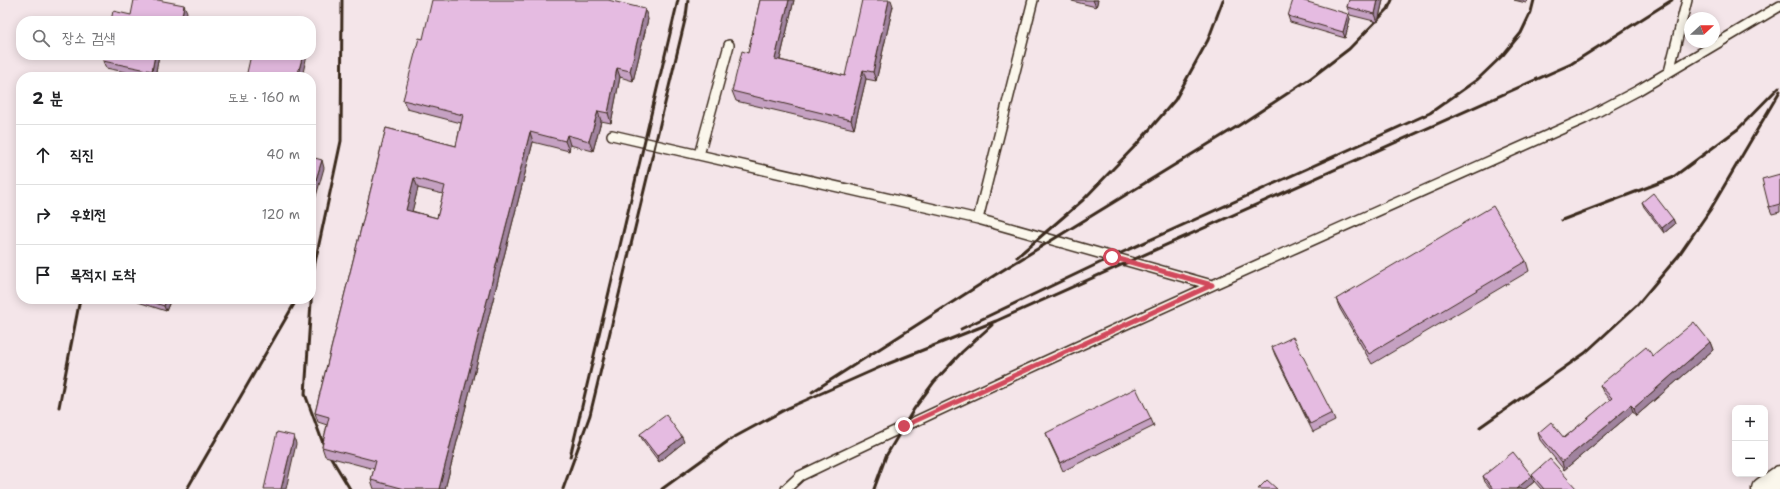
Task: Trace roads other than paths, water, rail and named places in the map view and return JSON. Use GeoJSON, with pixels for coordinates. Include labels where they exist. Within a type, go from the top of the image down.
{"type":"FeatureCollection","features":[{"type":"Feature","properties":{"kind":"highway"},"geometry":{"type":"LineString","coordinates":[[1763,489],[1780,477]]}},
{"type":"Feature","properties":{"kind":"lane"},"geometry":{"type":"LineString","coordinates":[[978,219],[1033,0]]}},
{"type":"Feature","properties":{"kind":"lane"},"geometry":{"type":"LineString","coordinates":[[1669,72],[1687,0]]}},
{"type":"Feature","properties":{"kind":"lane"},"geometry":{"type":"LineString","coordinates":[[786,489],[800,476],[821,466],[1212,285],[1584,119],[1637,91],[1780,6]]}},
{"type":"Feature","properties":{"kind":"lane"},"geometry":{"type":"LineString","coordinates":[[700,155],[729,45]]}},
{"type":"Feature","properties":{"kind":"lane"},"geometry":{"type":"LineString","coordinates":[[612,135],[978,219],[1212,285]]}},
{"type":"Feature","properties":{"kind":"railway"},"geometry":{"type":"LineString","coordinates":[[316,258],[341,141],[342,0]]}},
{"type":"Feature","properties":{"kind":"railway"},"geometry":{"type":"LineString","coordinates":[[570,457],[678,0]]}},
{"type":"Feature","properties":{"kind":"railway"},"geometry":{"type":"LineString","coordinates":[[563,489],[590,415],[686,16],[688,0]]}},
{"type":"Feature","properties":{"kind":"railway"},"geometry":{"type":"LineString","coordinates":[[1017,257],[1083,200],[1137,144],[1175,100],[1208,40],[1223,0]]}},
{"type":"Feature","properties":{"kind":"railway"},"geometry":{"type":"LineString","coordinates":[[812,392],[995,275],[1238,126],[1311,78],[1349,49],[1388,9],[1392,0]]}},
{"type":"Feature","properties":{"kind":"railway"},"geometry":{"type":"LineString","coordinates":[[961,329],[1112,257],[1430,113],[1478,79],[1503,55],[1521,33],[1531,12],[1534,0]]}},
{"type":"Feature","properties":{"kind":"railway"},"geometry":{"type":"LineString","coordinates":[[662,489],[731,439],[788,408],[885,365],[996,321],[1571,64],[1672,0]]}},
{"type":"Feature","properties":{"kind":"railway"},"geometry":{"type":"LineString","coordinates":[[126,72],[128,60]]}},
{"type":"Feature","properties":{"kind":"railway"},"geometry":{"type":"LineString","coordinates":[[1562,220],[1672,178],[1738,129],[1779,87]]}},
{"type":"Feature","properties":{"kind":"railway"},"geometry":{"type":"LineString","coordinates":[[1480,427],[1585,353],[1637,305],[1679,255],[1710,210],[1780,91]]}},
{"type":"Feature","properties":{"kind":"railway"},"geometry":{"type":"LineString","coordinates":[[59,407],[79,304]]}},
{"type":"Feature","properties":{"kind":"railway"},"geometry":{"type":"LineString","coordinates":[[187,489],[294,304]]}},
{"type":"Feature","properties":{"kind":"railway"},"geometry":{"type":"LineString","coordinates":[[311,304],[305,394],[324,446],[350,489]]}},
{"type":"Feature","properties":{"kind":"railway"},"geometry":{"type":"LineString","coordinates":[[874,489],[886,456],[914,409],[934,382],[962,352],[992,325]]}}]}
